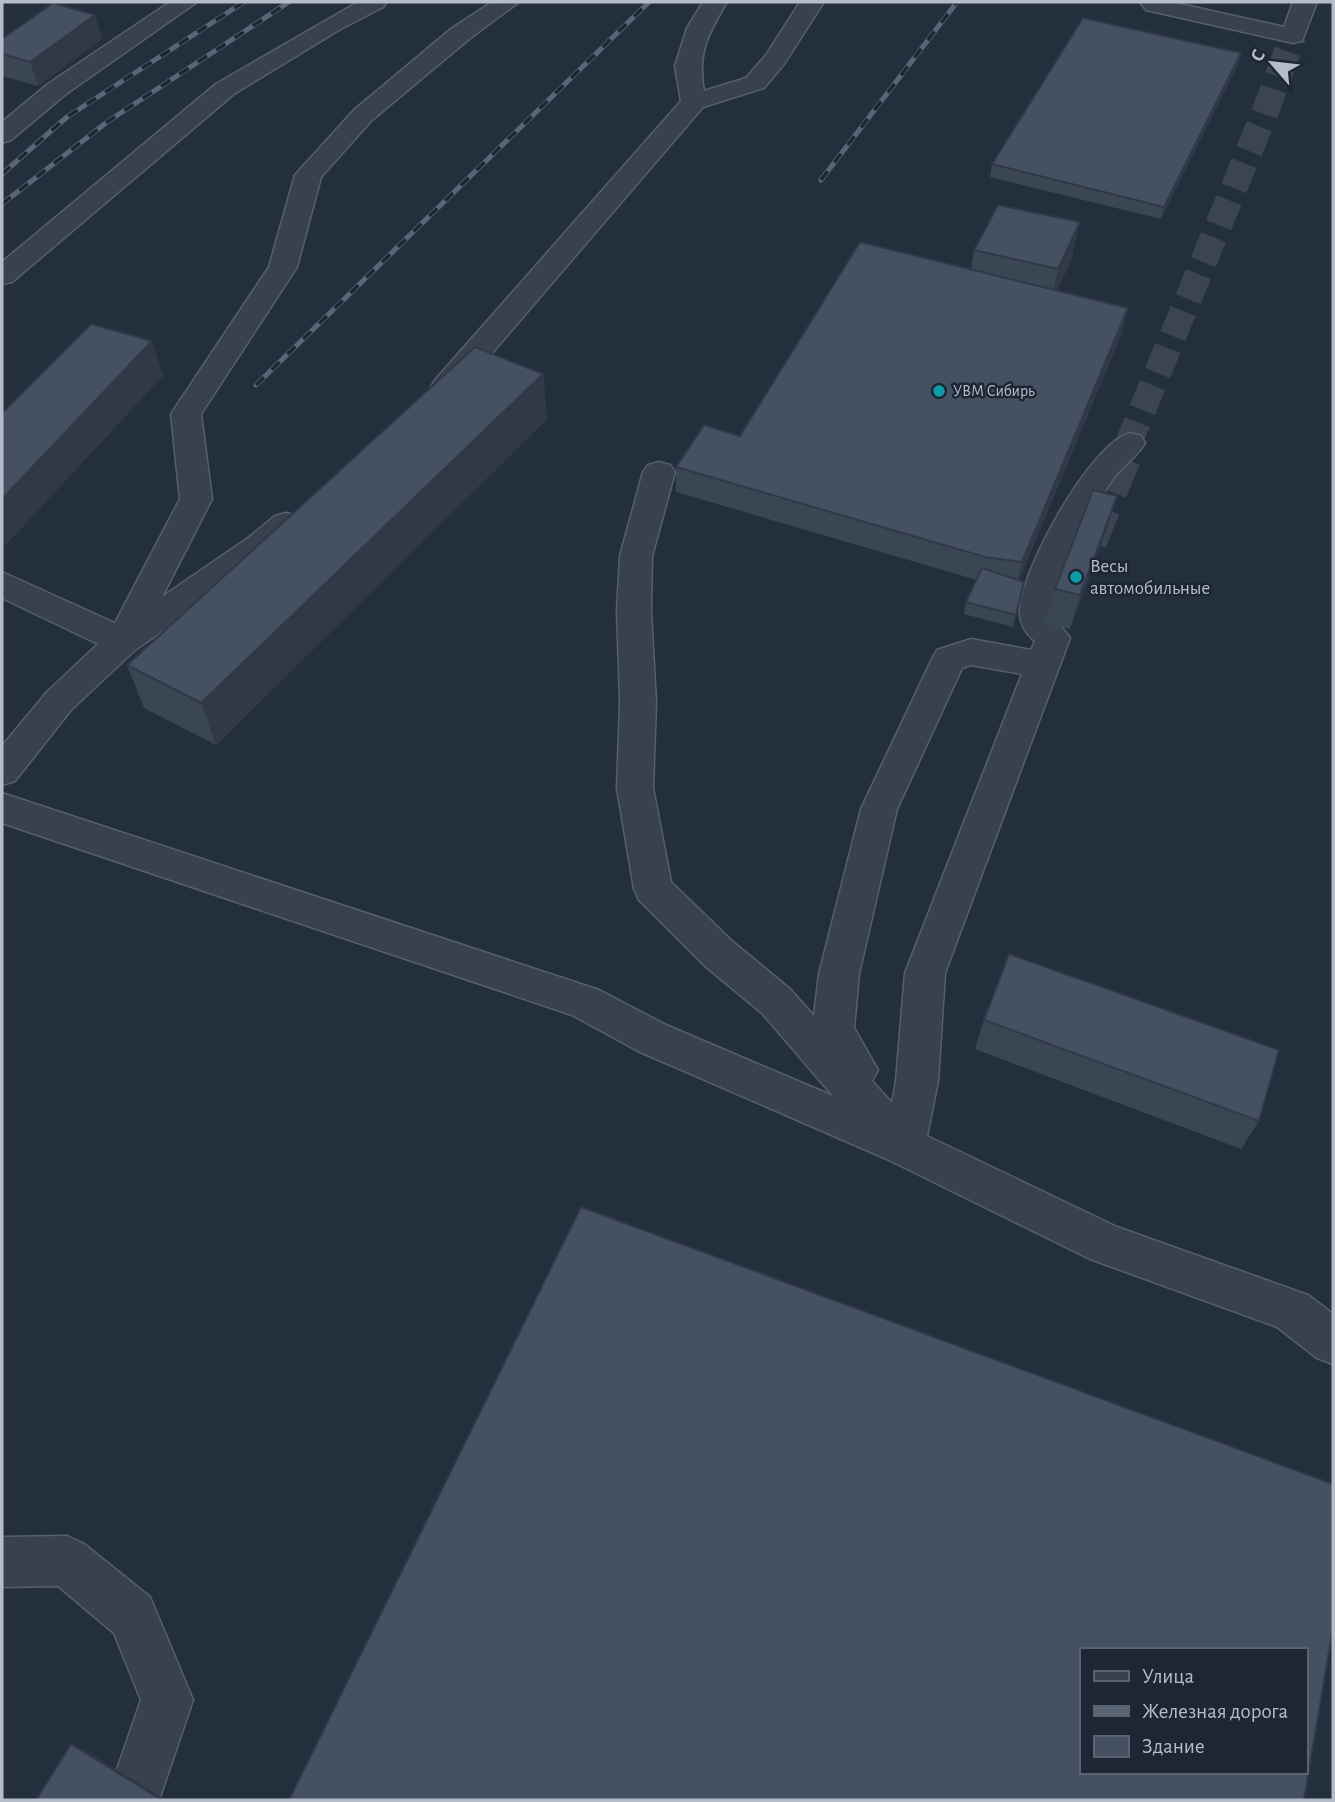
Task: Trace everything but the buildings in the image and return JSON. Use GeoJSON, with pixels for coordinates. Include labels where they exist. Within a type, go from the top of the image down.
{"type":"FeatureCollection","features":[{"type":"Feature","properties":{"kind":"street"},"geometry":{"type":"LineString","coordinates":[[2,135],[57,89],[185,2]]}},
{"type":"Feature","properties":{"kind":"street"},"geometry":{"type":"LineString","coordinates":[[2,276],[225,89],[331,25],[375,2]]}},
{"type":"Feature","properties":{"kind":"street"},"geometry":{"type":"LineString","coordinates":[[123,641],[196,499],[186,414],[283,267],[308,175],[363,116],[460,34],[507,2]]}},
{"type":"Feature","properties":{"kind":"street"},"geometry":{"type":"LineString","coordinates":[[694,102],[687,66],[699,28],[715,2]]}},
{"type":"Feature","properties":{"kind":"street"},"geometry":{"type":"LineString","coordinates":[[430,401],[451,383],[694,102],[755,83],[775,59],[812,2]]}},
{"type":"Feature","properties":{"kind":"street"},"geometry":{"type":"LineString","coordinates":[[1152,2],[1154,5],[1293,36],[1305,2]]}},
{"type":"Feature","properties":{"kind":"street"},"geometry":{"type":"LineString","coordinates":[[904,1146],[918,1082],[925,973],[1053,638],[1038,623],[1035,607],[1054,552],[1104,469],[1130,443]]}},
{"type":"Feature","properties":{"kind":"street"},"geometry":{"type":"LineString","coordinates":[[659,471],[636,556],[634,611],[638,702],[635,788],[653,889],[719,954],[776,1000],[904,1146]]}},
{"type":"Feature","properties":{"kind":"street"},"geometry":{"type":"LineString","coordinates":[[2,771],[59,701],[123,641],[260,547],[303,510]]}},
{"type":"Feature","properties":{"kind":"street"},"geometry":{"type":"LineString","coordinates":[[2,584],[123,641]]}},
{"type":"Feature","properties":{"kind":"street"},"geometry":{"type":"LineString","coordinates":[[904,1146],[833,1030],[839,974],[879,809],[949,659],[971,652],[1042,665]]}},
{"type":"Feature","properties":{"kind":"street"},"geometry":{"type":"LineString","coordinates":[[2,808],[585,1002],[652,1038],[904,1146],[1106,1244],[1292,1310],[1333,1342]]}},
{"type":"Feature","properties":{"kind":"street"},"geometry":{"type":"LineString","coordinates":[[2,1562],[67,1561],[132,1615],[167,1700],[139,1784]]}},
{"type":"Feature","properties":{"kind":"tunnel"},"geometry":{"type":"LineString","coordinates":[[1127,447],[1264,115],[1293,36]]}},
{"type":"Feature","properties":{"kind":"tunnel"},"geometry":{"type":"LineString","coordinates":[[1089,541],[1128,445]]}},
{"type":"Feature","properties":{"kind":"railway"},"geometry":{"type":"LineString","coordinates":[[2,174],[67,117],[244,2]]}},
{"type":"Feature","properties":{"kind":"railway"},"geometry":{"type":"LineString","coordinates":[[2,204],[107,122],[289,2]]}},
{"type":"Feature","properties":{"kind":"railway"},"geometry":{"type":"LineString","coordinates":[[256,385],[649,2]]}},
{"type":"Feature","properties":{"kind":"railway"},"geometry":{"type":"LineString","coordinates":[[821,180],[957,2]]}},
{"type":"Feature","properties":{"kind":"place","name":"УВМ Сибирь"},"geometry":{"type":"Point","coordinates":[939,391]}},
{"type":"Feature","properties":{"kind":"place","name":"Весы автомобильные"},"geometry":{"type":"Point","coordinates":[1076,577]}}]}
